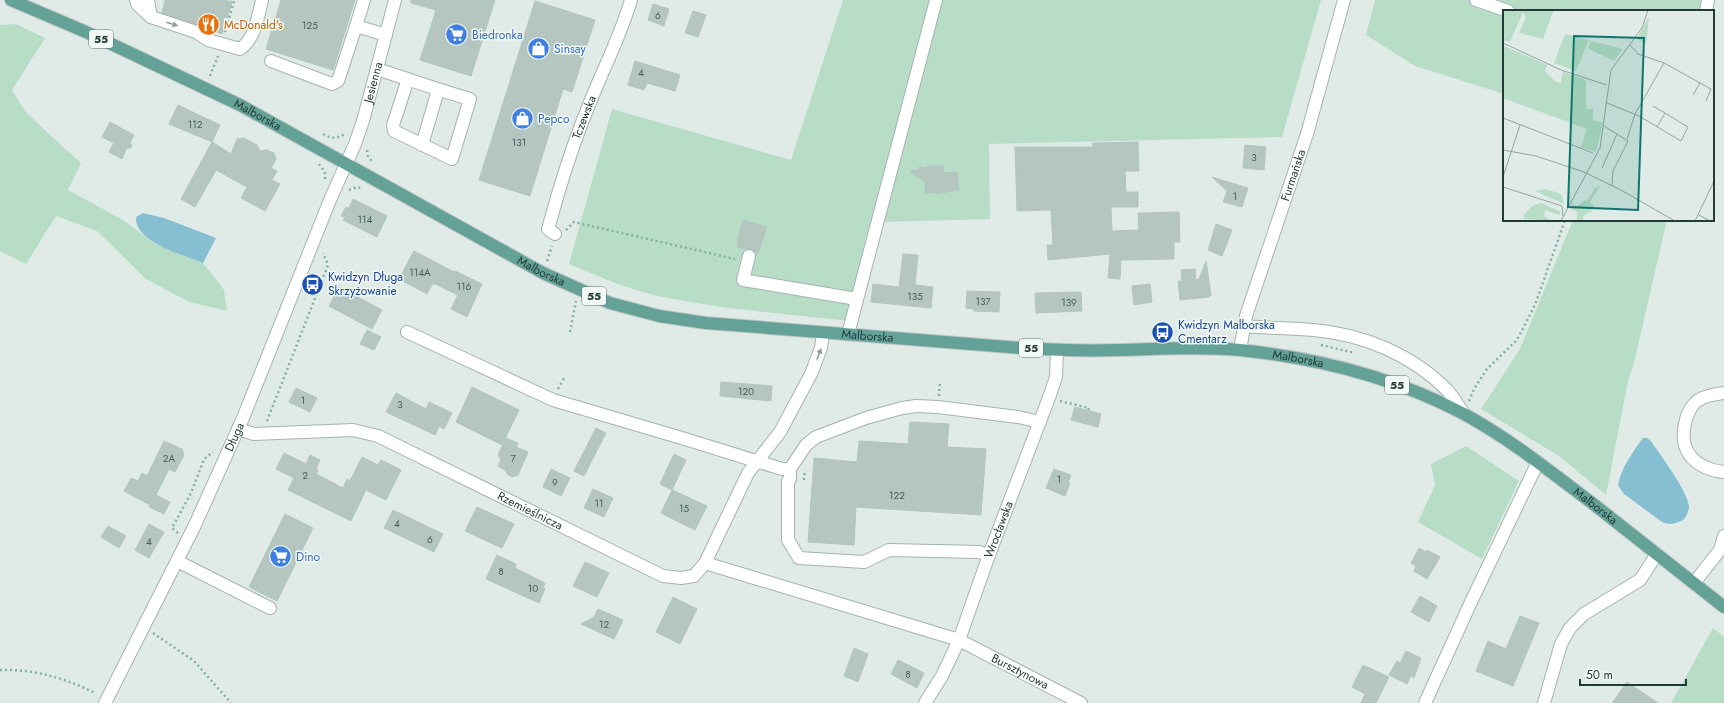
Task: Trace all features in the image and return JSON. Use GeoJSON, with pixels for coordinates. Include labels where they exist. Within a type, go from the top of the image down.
{"type":"FeatureCollection","features":[{"type":"Feature","properties":{"kind":"main road","name":"Malborska"},"geometry":{"type":"LineString","coordinates":[[11,0],[86,32],[222,96],[346,163],[543,273],[610,303],[659,316],[706,323],[823,333],[1057,350],[1240,350],[1348,369],[1388,382],[1426,396],[1464,414],[1501,436],[1538,462],[1724,607]]}},
{"type":"Feature","properties":{"kind":"street"},"geometry":{"type":"LineString","coordinates":[[136,0],[137,4],[151,17],[196,32],[208,40],[240,49],[246,45],[256,23],[262,0]]}},
{"type":"Feature","properties":{"kind":"street"},"geometry":{"type":"LineString","coordinates":[[148,0],[151,17]]}},
{"type":"Feature","properties":{"kind":"street"},"geometry":{"type":"LineString","coordinates":[[271,61],[332,84],[338,81],[364,0]]}},
{"type":"Feature","properties":{"kind":"street","name":"Jesienna"},"geometry":{"type":"LineString","coordinates":[[346,163],[355,144],[363,121],[395,0]]}},
{"type":"Feature","properties":{"kind":"street","name":"Tczewska"},"geometry":{"type":"LineString","coordinates":[[555,234],[548,229],[563,174],[587,109],[625,20],[631,0]]}},
{"type":"Feature","properties":{"kind":"street"},"geometry":{"type":"LineString","coordinates":[[848,334],[936,0]]}},
{"type":"Feature","properties":{"kind":"street","name":"Furmańska"},"geometry":{"type":"LineString","coordinates":[[1240,350],[1243,326],[1307,134],[1344,0]]}},
{"type":"Feature","properties":{"kind":"street"},"geometry":{"type":"LineString","coordinates":[[1476,0],[1505,10]]}},
{"type":"Feature","properties":{"kind":"street"},"geometry":{"type":"LineString","coordinates":[[1706,10],[1708,0]]}},
{"type":"Feature","properties":{"kind":"street"},"geometry":{"type":"LineString","coordinates":[[356,26],[386,35]]}},
{"type":"Feature","properties":{"kind":"street"},"geometry":{"type":"LineString","coordinates":[[377,69],[408,79],[438,90],[470,99],[452,159],[394,131],[393,125],[408,79]]}},
{"type":"Feature","properties":{"kind":"street"},"geometry":{"type":"LineString","coordinates":[[422,145],[438,90]]}},
{"type":"Feature","properties":{"kind":"street","name":"Długa"},"geometry":{"type":"LineString","coordinates":[[100,698],[143,627],[177,561],[238,429],[346,163]]}},
{"type":"Feature","properties":{"kind":"street"},"geometry":{"type":"LineString","coordinates":[[748,259],[743,280],[857,300]]}},
{"type":"Feature","properties":{"kind":"street"},"geometry":{"type":"LineString","coordinates":[[1243,326],[1315,330],[1356,337],[1377,344],[1395,352],[1421,369],[1449,392],[1464,414]]}},
{"type":"Feature","properties":{"kind":"street"},"geometry":{"type":"LineString","coordinates":[[407,332],[552,400],[685,438],[756,462],[782,469],[790,474]]}},
{"type":"Feature","properties":{"kind":"street","name":"Rzemieślnicza"},"geometry":{"type":"LineString","coordinates":[[238,429],[254,434],[353,430],[378,436],[663,576],[681,578],[694,576],[705,563],[748,473],[780,432],[811,374],[821,348],[823,333]]}},
{"type":"Feature","properties":{"kind":"street","name":"Wrocławska"},"geometry":{"type":"LineString","coordinates":[[925,703],[942,676],[959,640],[989,555],[1056,377],[1057,350]]}},
{"type":"Feature","properties":{"kind":"street"},"geometry":{"type":"LineString","coordinates":[[1724,393],[1712,395],[1697,401],[1689,412],[1685,425],[1685,439],[1688,453],[1707,468],[1724,472]]}},
{"type":"Feature","properties":{"kind":"street"},"geometry":{"type":"LineString","coordinates":[[989,555],[979,552],[888,550],[864,562],[799,558],[788,540],[788,481],[790,474],[806,445],[816,438],[866,418],[902,408],[916,406],[938,407],[1012,416],[1040,422]]}},
{"type":"Feature","properties":{"kind":"street"},"geometry":{"type":"LineString","coordinates":[[1425,703],[1470,602],[1538,462]]}},
{"type":"Feature","properties":{"kind":"street"},"geometry":{"type":"LineString","coordinates":[[1694,583],[1722,551],[1724,536]]}},
{"type":"Feature","properties":{"kind":"street"},"geometry":{"type":"LineString","coordinates":[[1544,703],[1561,644],[1570,628],[1584,614],[1640,580],[1657,554]]}},
{"type":"Feature","properties":{"kind":"street"},"geometry":{"type":"LineString","coordinates":[[177,561],[270,608]]}},
{"type":"Feature","properties":{"kind":"street","name":"Bursztynowa"},"geometry":{"type":"LineString","coordinates":[[705,563],[959,640],[1081,703]]}},
{"type":"Feature","properties":{"kind":"path"},"geometry":{"type":"LineString","coordinates":[[210,76],[234,1],[231,0]]}},
{"type":"Feature","properties":{"kind":"path"},"geometry":{"type":"LineString","coordinates":[[345,192],[357,187],[365,188]]}},
{"type":"Feature","properties":{"kind":"path"},"geometry":{"type":"LineString","coordinates":[[1464,414],[1474,389],[1487,369],[1517,340],[1535,305],[1565,221]]}},
{"type":"Feature","properties":{"kind":"path"},"geometry":{"type":"LineString","coordinates":[[578,223],[748,259]]}},
{"type":"Feature","properties":{"kind":"path"},"geometry":{"type":"LineString","coordinates":[[262,434],[328,265],[321,250]]}},
{"type":"Feature","properties":{"kind":"path"},"geometry":{"type":"LineString","coordinates":[[569,297],[583,304]]}},
{"type":"Feature","properties":{"kind":"path"},"geometry":{"type":"LineString","coordinates":[[570,332],[576,300]]}},
{"type":"Feature","properties":{"kind":"path"},"geometry":{"type":"LineString","coordinates":[[938,407],[940,381]]}},
{"type":"Feature","properties":{"kind":"path"},"geometry":{"type":"LineString","coordinates":[[1060,401],[1089,408],[1088,410]]}},
{"type":"Feature","properties":{"kind":"path"},"geometry":{"type":"LineString","coordinates":[[176,540],[179,534],[172,528],[191,493],[204,459],[216,450]]}},
{"type":"Feature","properties":{"kind":"path"},"geometry":{"type":"LineString","coordinates":[[790,474],[804,479],[805,468]]}},
{"type":"Feature","properties":{"kind":"path"},"geometry":{"type":"LineString","coordinates":[[143,627],[194,661],[231,703]]}},
{"type":"Feature","properties":{"kind":"path"},"geometry":{"type":"LineString","coordinates":[[0,670],[26,671],[59,677],[100,698]]}},
{"type":"Feature","properties":{"kind":"path"},"geometry":{"type":"LineString","coordinates":[[99,687],[100,698]]}},
{"type":"Feature","properties":{"kind":"green space"},"geometry":{"type":"Polygon","coordinates":[[[843,0],[1321,0],[1282,137],[989,144],[990,219],[881,222],[857,322],[682,301],[646,293],[624,286],[569,264],[612,109],[791,160],[843,0]]]}},
{"type":"Feature","properties":{"kind":"green space"},"geometry":{"type":"Polygon","coordinates":[[[1375,0],[1714,0],[1712,10],[1503,10],[1503,94],[1415,66],[1366,35],[1375,0]]]}},
{"type":"Feature","properties":{"kind":"green space"},"geometry":{"type":"Polygon","coordinates":[[[16,24],[45,38],[12,90],[25,111],[81,163],[68,190],[123,220],[156,244],[203,263],[224,290],[227,311],[189,302],[146,279],[97,231],[56,216],[26,264],[0,251],[0,25],[16,24]]]}},
{"type":"Feature","properties":{"kind":"green space"},"geometry":{"type":"Polygon","coordinates":[[[1573,221],[1667,221],[1634,363],[1628,381],[1606,495],[1559,456],[1481,409],[1520,349],[1573,221]]]}},
{"type":"Feature","properties":{"kind":"green space"},"geometry":{"type":"Polygon","coordinates":[[[1466,446],[1519,481],[1482,559],[1418,522],[1435,485],[1431,464],[1466,446]]]}},
{"type":"Feature","properties":{"kind":"green space"},"geometry":{"type":"Polygon","coordinates":[[[1713,628],[1724,637],[1724,703],[1671,703],[1713,628]]]}},
{"type":"Feature","properties":{"kind":"water"},"geometry":{"type":"Polygon","coordinates":[[[143,213],[164,218],[216,238],[203,263],[173,252],[143,234],[138,226],[136,217],[143,213]]]}},
{"type":"Feature","properties":{"kind":"water"},"geometry":{"type":"Polygon","coordinates":[[[1643,438],[1647,438],[1651,441],[1678,482],[1687,499],[1689,506],[1688,512],[1683,520],[1670,524],[1662,522],[1624,494],[1618,485],[1625,466],[1643,438]]]}},
{"type":"Feature","properties":{"kind":"building","name":"McDonald's"},"geometry":{"type":"Polygon","coordinates":[[[165,0],[224,0],[232,2],[222,34],[162,13],[165,0]]]}},
{"type":"Feature","properties":{"kind":"building"},"geometry":{"type":"Polygon","coordinates":[[[281,0],[355,0],[333,70],[266,49],[281,0]]]}},
{"type":"Feature","properties":{"kind":"building","name":"Biedronka"},"geometry":{"type":"Polygon","coordinates":[[[411,0],[495,0],[471,76],[420,60],[436,10],[411,3],[411,0]]]}},
{"type":"Feature","properties":{"kind":"building"},"geometry":{"type":"Polygon","coordinates":[[[535,1],[595,20],[572,92],[563,89],[530,196],[479,180],[535,1]]]}},
{"type":"Feature","properties":{"kind":"building"},"geometry":{"type":"Polygon","coordinates":[[[653,4],[669,9],[664,26],[648,20],[653,4]]]}},
{"type":"Feature","properties":{"kind":"building"},"geometry":{"type":"Polygon","coordinates":[[[693,11],[706,15],[698,37],[685,33],[693,11]]]}},
{"type":"Feature","properties":{"kind":"building"},"geometry":{"type":"Polygon","coordinates":[[[635,61],[680,75],[675,91],[647,83],[644,90],[628,85],[635,61]]]}},
{"type":"Feature","properties":{"kind":"building"},"geometry":{"type":"Polygon","coordinates":[[[178,105],[220,125],[212,142],[169,124],[178,105]]]}},
{"type":"Feature","properties":{"kind":"building"},"geometry":{"type":"Polygon","coordinates":[[[110,122],[134,135],[130,142],[132,147],[126,149],[122,159],[109,152],[114,143],[102,137],[110,122]]]}},
{"type":"Feature","properties":{"kind":"building"},"geometry":{"type":"Polygon","coordinates":[[[244,138],[257,145],[260,151],[267,150],[274,153],[276,159],[271,168],[277,171],[272,180],[280,184],[265,211],[241,198],[247,187],[216,170],[195,207],[181,199],[212,142],[231,154],[237,139],[244,138]]]}},
{"type":"Feature","properties":{"kind":"building"},"geometry":{"type":"Polygon","coordinates":[[[1138,142],[1139,171],[1125,171],[1126,192],[1138,192],[1138,207],[1111,207],[1112,231],[1139,230],[1138,213],[1179,212],[1180,242],[1174,242],[1174,259],[1121,260],[1120,279],[1108,278],[1110,254],[1048,260],[1047,245],[1053,245],[1051,210],[1017,211],[1015,147],[1093,147],[1093,143],[1138,142]]]}},
{"type":"Feature","properties":{"kind":"building"},"geometry":{"type":"Polygon","coordinates":[[[1245,145],[1266,147],[1264,170],[1243,168],[1245,145]]]}},
{"type":"Feature","properties":{"kind":"building"},"geometry":{"type":"Polygon","coordinates":[[[927,166],[943,166],[943,173],[957,172],[959,190],[935,194],[935,192],[926,193],[925,182],[910,171],[919,170],[919,167],[928,168],[927,166]]]}},
{"type":"Feature","properties":{"kind":"building"},"geometry":{"type":"Polygon","coordinates":[[[1212,177],[1248,188],[1242,207],[1223,202],[1227,191],[1212,177]]]}},
{"type":"Feature","properties":{"kind":"building"},"geometry":{"type":"Polygon","coordinates":[[[353,199],[387,216],[377,237],[343,220],[345,217],[341,216],[346,207],[349,208],[353,199]]]}},
{"type":"Feature","properties":{"kind":"building"},"geometry":{"type":"Polygon","coordinates":[[[743,220],[767,227],[758,253],[751,249],[737,247],[743,220]]]}},
{"type":"Feature","properties":{"kind":"building"},"geometry":{"type":"Polygon","coordinates":[[[1216,224],[1232,230],[1222,256],[1208,250],[1216,224]]]}},
{"type":"Feature","properties":{"kind":"building"},"geometry":{"type":"Polygon","coordinates":[[[414,251],[454,272],[455,271],[482,284],[467,317],[451,309],[458,295],[433,283],[427,294],[399,279],[414,251]]]}},
{"type":"Feature","properties":{"kind":"building"},"geometry":{"type":"Polygon","coordinates":[[[903,254],[918,255],[915,285],[933,287],[931,308],[871,302],[873,284],[899,287],[903,254]]]}},
{"type":"Feature","properties":{"kind":"building"},"geometry":{"type":"Polygon","coordinates":[[[1206,261],[1211,295],[1209,297],[1180,300],[1178,281],[1182,281],[1181,270],[1195,269],[1196,280],[1199,279],[1206,261]]]}},
{"type":"Feature","properties":{"kind":"building"},"geometry":{"type":"Polygon","coordinates":[[[1150,284],[1152,302],[1134,305],[1132,286],[1150,284]]]}},
{"type":"Feature","properties":{"kind":"building"},"geometry":{"type":"Polygon","coordinates":[[[339,287],[382,310],[372,329],[329,306],[339,287]]]}},
{"type":"Feature","properties":{"kind":"building"},"geometry":{"type":"Polygon","coordinates":[[[967,291],[1000,292],[999,312],[974,311],[974,309],[966,308],[967,291]]]}},
{"type":"Feature","properties":{"kind":"building"},"geometry":{"type":"Polygon","coordinates":[[[1081,292],[1082,311],[1036,313],[1035,293],[1081,292]]]}},
{"type":"Feature","properties":{"kind":"building"},"geometry":{"type":"Polygon","coordinates":[[[367,330],[381,337],[374,350],[360,344],[367,330]]]}},
{"type":"Feature","properties":{"kind":"building"},"geometry":{"type":"Polygon","coordinates":[[[721,382],[772,386],[771,401],[720,396],[721,382]]]}},
{"type":"Feature","properties":{"kind":"building"},"geometry":{"type":"Polygon","coordinates":[[[472,387],[519,410],[502,445],[456,422],[472,387]]]}},
{"type":"Feature","properties":{"kind":"building"},"geometry":{"type":"Polygon","coordinates":[[[296,388],[317,398],[310,412],[289,402],[296,388]]]}},
{"type":"Feature","properties":{"kind":"building"},"geometry":{"type":"Polygon","coordinates":[[[396,393],[426,409],[429,402],[452,413],[444,429],[439,426],[435,435],[386,412],[396,393]]]}},
{"type":"Feature","properties":{"kind":"building"},"geometry":{"type":"Polygon","coordinates":[[[1075,407],[1101,414],[1098,427],[1071,420],[1075,407]]]}},
{"type":"Feature","properties":{"kind":"building"},"geometry":{"type":"Polygon","coordinates":[[[910,422],[949,424],[947,447],[986,449],[981,515],[856,507],[854,545],[808,542],[814,458],[857,462],[859,441],[908,444],[910,422]]]}},
{"type":"Feature","properties":{"kind":"building"},"geometry":{"type":"Polygon","coordinates":[[[596,428],[606,433],[584,476],[574,471],[596,428]]]}},
{"type":"Feature","properties":{"kind":"building"},"geometry":{"type":"Polygon","coordinates":[[[506,438],[518,443],[516,447],[528,452],[518,475],[512,477],[498,466],[501,460],[498,455],[506,438]]]}},
{"type":"Feature","properties":{"kind":"building"},"geometry":{"type":"Polygon","coordinates":[[[164,441],[182,449],[184,455],[175,472],[169,469],[156,495],[170,502],[164,514],[149,507],[150,505],[124,491],[131,478],[138,481],[142,473],[147,476],[164,441]]]}},
{"type":"Feature","properties":{"kind":"building"},"geometry":{"type":"Polygon","coordinates":[[[284,453],[306,464],[310,455],[320,460],[316,469],[318,470],[316,474],[343,488],[347,479],[350,481],[362,457],[378,465],[381,460],[401,470],[386,500],[366,490],[351,521],[288,490],[294,478],[276,469],[284,453]]]}},
{"type":"Feature","properties":{"kind":"building"},"geometry":{"type":"Polygon","coordinates":[[[674,454],[686,460],[672,490],[660,484],[674,454]]]}},
{"type":"Feature","properties":{"kind":"building"},"geometry":{"type":"Polygon","coordinates":[[[551,469],[570,478],[561,496],[543,487],[551,469]]]}},
{"type":"Feature","properties":{"kind":"building"},"geometry":{"type":"Polygon","coordinates":[[[1054,469],[1071,475],[1068,483],[1070,483],[1065,496],[1046,488],[1054,469]]]}},
{"type":"Feature","properties":{"kind":"building"},"geometry":{"type":"Polygon","coordinates":[[[593,489],[613,498],[604,517],[584,508],[593,489]]]}},
{"type":"Feature","properties":{"kind":"building"},"geometry":{"type":"Polygon","coordinates":[[[672,490],[707,506],[695,530],[661,513],[672,490]]]}},
{"type":"Feature","properties":{"kind":"building"},"geometry":{"type":"Polygon","coordinates":[[[477,507],[514,524],[502,548],[465,531],[477,507]]]}},
{"type":"Feature","properties":{"kind":"building"},"geometry":{"type":"Polygon","coordinates":[[[393,510],[443,534],[434,552],[384,528],[393,510]]]}},
{"type":"Feature","properties":{"kind":"building","name":"Dino"},"geometry":{"type":"Polygon","coordinates":[[[285,514],[313,528],[277,601],[249,587],[285,514]]]}},
{"type":"Feature","properties":{"kind":"building"},"geometry":{"type":"Polygon","coordinates":[[[149,524],[164,532],[149,558],[135,550],[149,524]]]}},
{"type":"Feature","properties":{"kind":"building"},"geometry":{"type":"Polygon","coordinates":[[[108,526],[126,536],[119,548],[101,537],[108,526]]]}},
{"type":"Feature","properties":{"kind":"building"},"geometry":{"type":"Polygon","coordinates":[[[1419,548],[1426,552],[1427,550],[1440,557],[1427,579],[1414,571],[1416,566],[1411,563],[1419,548]]]}},
{"type":"Feature","properties":{"kind":"building"},"geometry":{"type":"Polygon","coordinates":[[[497,555],[516,564],[515,568],[545,583],[543,588],[545,589],[539,603],[486,579],[497,555]]]}},
{"type":"Feature","properties":{"kind":"building"},"geometry":{"type":"Polygon","coordinates":[[[585,562],[609,573],[597,597],[573,586],[585,562]]]}},
{"type":"Feature","properties":{"kind":"building"},"geometry":{"type":"Polygon","coordinates":[[[1420,596],[1437,606],[1429,622],[1411,612],[1420,596]]]}},
{"type":"Feature","properties":{"kind":"building"},"geometry":{"type":"Polygon","coordinates":[[[673,597],[697,609],[680,644],[656,632],[673,597]]]}},
{"type":"Feature","properties":{"kind":"building"},"geometry":{"type":"Polygon","coordinates":[[[598,609],[623,620],[614,639],[581,624],[594,617],[598,609]]]}},
{"type":"Feature","properties":{"kind":"building"},"geometry":{"type":"Polygon","coordinates":[[[1520,616],[1539,623],[1513,686],[1476,671],[1488,641],[1506,649],[1520,616]]]}},
{"type":"Feature","properties":{"kind":"building"},"geometry":{"type":"Polygon","coordinates":[[[854,648],[868,654],[858,682],[844,676],[854,648]]]}},
{"type":"Feature","properties":{"kind":"building"},"geometry":{"type":"Polygon","coordinates":[[[1406,651],[1421,658],[1414,678],[1411,676],[1407,684],[1389,675],[1397,661],[1400,663],[1406,651]]]}},
{"type":"Feature","properties":{"kind":"building"},"geometry":{"type":"Polygon","coordinates":[[[898,660],[924,673],[917,688],[891,674],[898,660]]]}},
{"type":"Feature","properties":{"kind":"building"},"geometry":{"type":"Polygon","coordinates":[[[1363,665],[1389,677],[1376,703],[1361,703],[1365,694],[1352,687],[1363,665]]]}},
{"type":"Feature","properties":{"kind":"building"},"geometry":{"type":"Polygon","coordinates":[[[1627,682],[1658,703],[1612,703],[1627,682]]]}},
{"type":"Feature","properties":{"kind":"place","name":"McDonald's"},"geometry":{"type":"Point","coordinates":[208,25]}},
{"type":"Feature","properties":{"kind":"place","name":"Biedronka"},"geometry":{"type":"Point","coordinates":[456,35]}},
{"type":"Feature","properties":{"kind":"place","name":"Sinsay"},"geometry":{"type":"Point","coordinates":[539,49]}},
{"type":"Feature","properties":{"kind":"place","name":"Pepco"},"geometry":{"type":"Point","coordinates":[522,119]}},
{"type":"Feature","properties":{"kind":"place","name":"Kwidzyn Długa Skrzyżowanie"},"geometry":{"type":"Point","coordinates":[312,284]}},
{"type":"Feature","properties":{"kind":"place","name":"Kwidzyn Malborska Cmentarz"},"geometry":{"type":"Point","coordinates":[1162,332]}},
{"type":"Feature","properties":{"kind":"place","name":"Dino"},"geometry":{"type":"Point","coordinates":[281,557]}}]}
